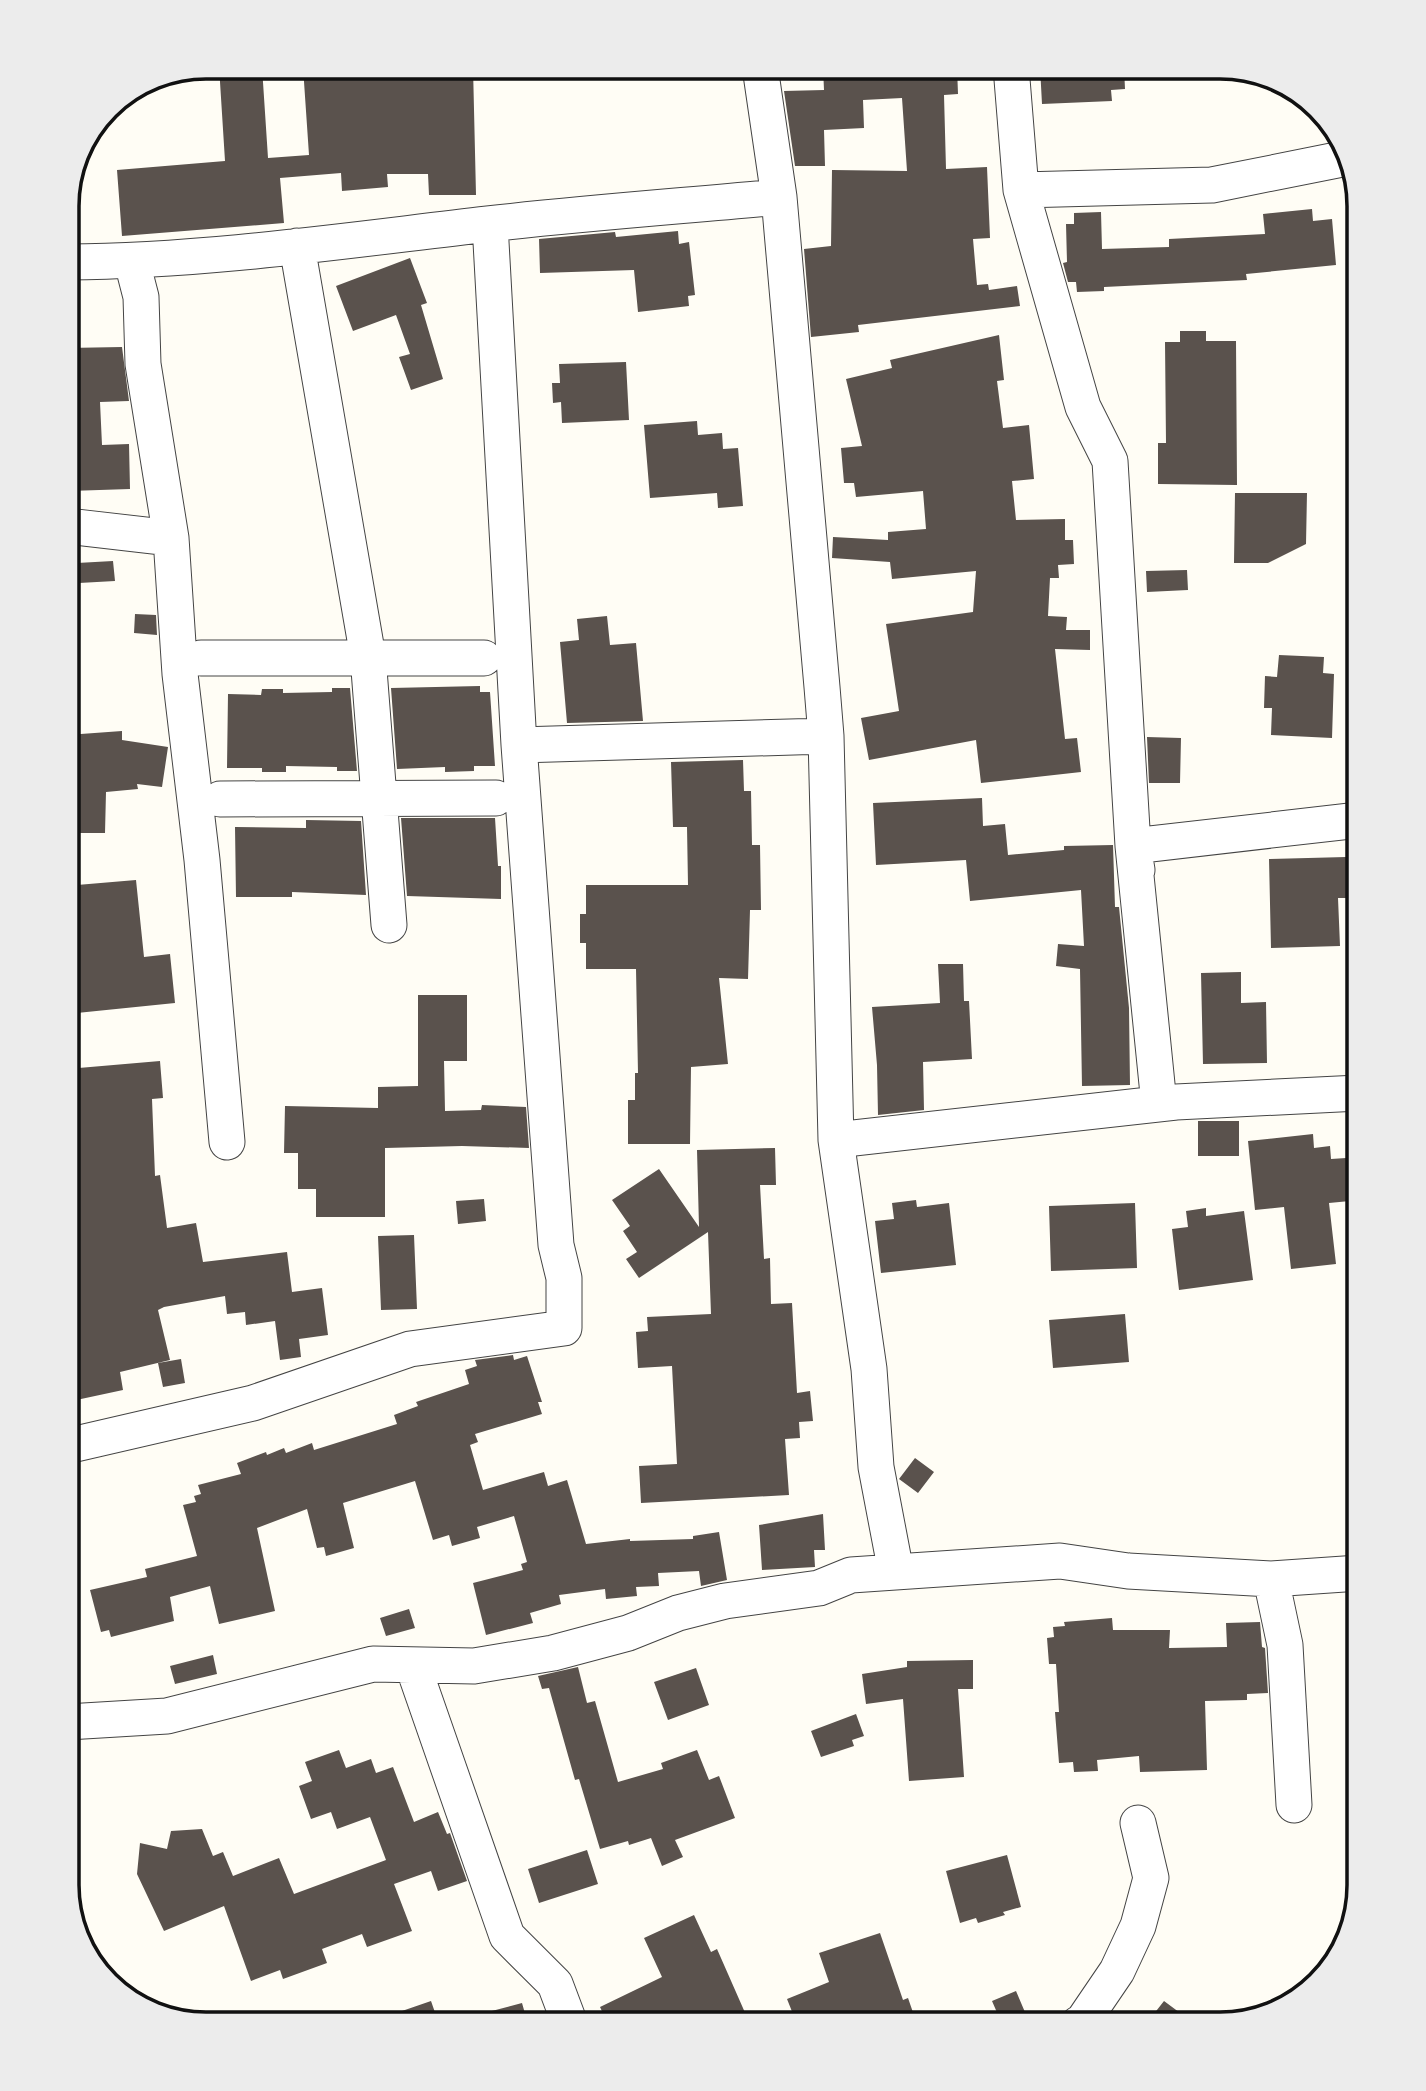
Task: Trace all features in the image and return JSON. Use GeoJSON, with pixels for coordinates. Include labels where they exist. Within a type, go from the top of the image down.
{"type":"FeatureCollection","features":[{"type":"Feature","properties":{"kind":"street"},"geometry":{"type":"LineString","coordinates":[[762,79],[779,197],[826,736],[836,1140],[869,1369],[876,1468],[896,1572]]}},
{"type":"Feature","properties":{"kind":"street"},"geometry":{"type":"LineString","coordinates":[[1012,79],[1021,190],[1083,407],[1110,461],[1133,846],[1168,1103]]}},
{"type":"Feature","properties":{"kind":"street"},"geometry":{"type":"LineString","coordinates":[[1021,190],[1212,185],[1339,160]]}},
{"type":"Feature","properties":{"kind":"street"},"geometry":{"type":"LineString","coordinates":[[79,262],[132,262],[779,197]]}},
{"type":"Feature","properties":{"kind":"street"},"geometry":{"type":"LineString","coordinates":[[79,1443],[253,1403],[410,1349],[564,1328],[564,1278],[556,1245],[519,745],[490,224]]}},
{"type":"Feature","properties":{"kind":"street"},"geometry":{"type":"LineString","coordinates":[[297,246],[368,657],[389,925]]}},
{"type":"Feature","properties":{"kind":"street"},"geometry":{"type":"LineString","coordinates":[[132,262],[141,297],[142,364],[171,538],[180,674],[202,860],[227,1142]]}},
{"type":"Feature","properties":{"kind":"street"},"geometry":{"type":"LineString","coordinates":[[79,527],[171,538]]}},
{"type":"Feature","properties":{"kind":"street"},"geometry":{"type":"LineString","coordinates":[[201,658],[484,658]]}},
{"type":"Feature","properties":{"kind":"street"},"geometry":{"type":"LineString","coordinates":[[519,745],[826,736]]}},
{"type":"Feature","properties":{"kind":"street"},"geometry":{"type":"LineString","coordinates":[[219,799],[496,798]]}},
{"type":"Feature","properties":{"kind":"street"},"geometry":{"type":"LineString","coordinates":[[1133,846],[1347,821]]}},
{"type":"Feature","properties":{"kind":"street"},"geometry":{"type":"LineString","coordinates":[[836,1140],[1168,1103],[1347,1094]]}},
{"type":"Feature","properties":{"kind":"street"},"geometry":{"type":"LineString","coordinates":[[79,1721],[167,1716],[373,1664],[474,1666],[553,1653],[628,1633],[678,1613],[725,1601],[819,1588],[851,1575],[1060,1561],[1128,1571],[1271,1580],[1347,1574]]}},
{"type":"Feature","properties":{"kind":"street"},"geometry":{"type":"LineString","coordinates":[[1271,1580],[1285,1645],[1293,1805]]}},
{"type":"Feature","properties":{"kind":"street"},"geometry":{"type":"LineString","coordinates":[[413,1666],[507,1936],[555,1984],[566,2012]]}},
{"type":"Feature","properties":{"kind":"street"},"geometry":{"type":"LineString","coordinates":[[1089,2012],[1117,1971],[1138,1926],[1151,1878],[1138,1823]]}},
{"type":"Feature","properties":{"kind":"building"},"geometry":{"type":"Polygon","coordinates":[[[220,79],[263,79],[268,158],[309,155],[304,79],[473,79],[476,195],[429,195],[428,174],[387,174],[388,187],[342,191],[341,173],[280,178],[284,223],[122,236],[117,170],[225,161],[220,79]]]}},
{"type":"Feature","properties":{"kind":"building"},"geometry":{"type":"Polygon","coordinates":[[[824,79],[957,79],[958,94],[944,95],[946,169],[987,167],[990,238],[973,239],[977,285],[988,284],[989,290],[1017,286],[1020,306],[858,325],[859,332],[811,337],[804,249],[831,246],[832,170],[907,171],[902,98],[863,100],[864,128],[824,130],[825,166],[795,166],[784,91],[824,90],[824,79]]]}},
{"type":"Feature","properties":{"kind":"building"},"geometry":{"type":"Polygon","coordinates":[[[1041,79],[1125,79],[1125,89],[1111,90],[1112,101],[1042,104],[1041,79]]]}},
{"type":"Feature","properties":{"kind":"building"},"geometry":{"type":"Polygon","coordinates":[[[1312,209],[1313,221],[1332,219],[1336,265],[1246,274],[1247,280],[1104,287],[1104,291],[1077,292],[1076,282],[1068,282],[1063,263],[1067,262],[1066,224],[1074,224],[1074,213],[1101,212],[1102,249],[1169,247],[1169,239],[1265,234],[1263,214],[1312,209]]]}},
{"type":"Feature","properties":{"kind":"building"},"geometry":{"type":"Polygon","coordinates":[[[678,231],[679,244],[689,242],[695,295],[688,296],[689,306],[638,312],[634,270],[540,273],[539,239],[615,232],[616,237],[678,231]]]}},
{"type":"Feature","properties":{"kind":"building"},"geometry":{"type":"Polygon","coordinates":[[[410,258],[427,303],[421,305],[443,379],[411,390],[399,357],[410,354],[396,315],[353,331],[336,286],[410,258]]]}},
{"type":"Feature","properties":{"kind":"building"},"geometry":{"type":"Polygon","coordinates":[[[1180,331],[1206,331],[1206,341],[1236,341],[1237,485],[1158,484],[1158,443],[1166,443],[1165,342],[1180,342],[1180,331]]]}},
{"type":"Feature","properties":{"kind":"building"},"geometry":{"type":"Polygon","coordinates":[[[999,335],[1004,380],[997,381],[1003,428],[1029,425],[1034,479],[1012,481],[1016,520],[1065,519],[1065,540],[1073,540],[1074,564],[1058,565],[1059,578],[1050,578],[1048,616],[1067,617],[1066,630],[1090,630],[1090,650],[1055,649],[1065,739],[1077,738],[1081,772],[981,783],[976,740],[869,760],[861,718],[899,711],[886,624],[973,612],[976,571],[892,579],[890,562],[832,558],[833,537],[888,540],[888,532],[926,529],[923,491],[856,497],[854,483],[844,483],[841,448],[862,446],[846,379],[892,368],[890,360],[999,335]]]}},
{"type":"Feature","properties":{"kind":"building"},"geometry":{"type":"Polygon","coordinates":[[[122,347],[129,401],[100,402],[102,445],[129,444],[130,489],[79,491],[79,348],[122,347]]]}},
{"type":"Feature","properties":{"kind":"building"},"geometry":{"type":"Polygon","coordinates":[[[626,362],[629,420],[562,423],[561,402],[553,403],[552,383],[560,383],[559,364],[626,362]]]}},
{"type":"Feature","properties":{"kind":"building"},"geometry":{"type":"Polygon","coordinates":[[[697,421],[698,435],[722,433],[723,449],[738,448],[743,506],[718,508],[717,493],[650,498],[644,425],[697,421]]]}},
{"type":"Feature","properties":{"kind":"building"},"geometry":{"type":"Polygon","coordinates":[[[1235,493],[1307,493],[1306,544],[1268,563],[1234,563],[1235,493]]]}},
{"type":"Feature","properties":{"kind":"building"},"geometry":{"type":"Polygon","coordinates":[[[113,561],[115,581],[79,583],[79,563],[113,561]]]}},
{"type":"Feature","properties":{"kind":"building"},"geometry":{"type":"Polygon","coordinates":[[[1187,570],[1188,590],[1147,592],[1146,571],[1187,570]]]}},
{"type":"Feature","properties":{"kind":"building"},"geometry":{"type":"Polygon","coordinates":[[[135,614],[156,615],[157,635],[134,633],[135,614]]]}},
{"type":"Feature","properties":{"kind":"building"},"geometry":{"type":"Polygon","coordinates":[[[607,616],[610,645],[636,643],[643,721],[567,723],[560,642],[579,640],[577,619],[607,616]]]}},
{"type":"Feature","properties":{"kind":"building"},"geometry":{"type":"Polygon","coordinates":[[[1279,655],[1324,657],[1323,673],[1334,674],[1332,738],[1271,735],[1272,708],[1264,708],[1265,676],[1277,677],[1279,655]]]}},
{"type":"Feature","properties":{"kind":"building"},"geometry":{"type":"Polygon","coordinates":[[[480,686],[480,692],[490,692],[495,766],[474,766],[474,771],[445,772],[445,767],[397,769],[391,688],[480,686]]]}},
{"type":"Feature","properties":{"kind":"building"},"geometry":{"type":"Polygon","coordinates":[[[332,688],[350,688],[357,771],[337,771],[337,767],[286,766],[286,772],[262,772],[262,768],[227,768],[228,694],[261,695],[262,689],[283,689],[283,693],[332,692],[332,688]]]}},
{"type":"Feature","properties":{"kind":"building"},"geometry":{"type":"Polygon","coordinates":[[[122,731],[122,740],[168,747],[162,787],[137,784],[138,789],[106,792],[105,833],[79,833],[79,734],[122,731]]]}},
{"type":"Feature","properties":{"kind":"building"},"geometry":{"type":"Polygon","coordinates":[[[1147,737],[1181,738],[1180,783],[1149,783],[1147,737]]]}},
{"type":"Feature","properties":{"kind":"building"},"geometry":{"type":"Polygon","coordinates":[[[743,760],[744,791],[751,791],[752,845],[760,845],[761,910],[750,910],[748,979],[719,978],[728,1064],[691,1067],[690,1144],[628,1144],[628,1100],[635,1100],[635,1073],[638,1073],[636,969],[586,969],[586,943],[580,943],[580,914],[586,914],[586,885],[688,885],[687,827],[673,827],[671,762],[743,760]]]}},
{"type":"Feature","properties":{"kind":"building"},"geometry":{"type":"Polygon","coordinates":[[[982,798],[983,826],[1005,824],[1008,855],[1064,850],[1064,846],[1113,845],[1115,907],[1119,907],[1129,1008],[1130,1085],[1082,1086],[1080,969],[1056,966],[1058,944],[1084,946],[1081,890],[970,901],[966,860],[876,865],[873,803],[982,798]]]}},
{"type":"Feature","properties":{"kind":"building"},"geometry":{"type":"Polygon","coordinates":[[[401,818],[495,818],[498,866],[501,866],[501,899],[407,896],[401,818]]]}},
{"type":"Feature","properties":{"kind":"building"},"geometry":{"type":"Polygon","coordinates":[[[306,820],[361,821],[366,895],[292,892],[292,897],[236,897],[235,827],[306,828],[306,820]]]}},
{"type":"Feature","properties":{"kind":"building"},"geometry":{"type":"Polygon","coordinates":[[[1346,857],[1347,898],[1338,898],[1340,946],[1271,948],[1269,859],[1346,857]]]}},
{"type":"Feature","properties":{"kind":"building"},"geometry":{"type":"Polygon","coordinates":[[[136,880],[144,957],[170,954],[175,1003],[79,1013],[79,885],[136,880]]]}},
{"type":"Feature","properties":{"kind":"building"},"geometry":{"type":"Polygon","coordinates":[[[938,964],[963,964],[964,1001],[969,1001],[972,1059],[923,1062],[924,1110],[878,1115],[872,1007],[940,1003],[938,964]]]}},
{"type":"Feature","properties":{"kind":"building"},"geometry":{"type":"Polygon","coordinates":[[[1241,972],[1241,1003],[1266,1002],[1267,1063],[1203,1064],[1201,973],[1241,972]]]}},
{"type":"Feature","properties":{"kind":"building"},"geometry":{"type":"Polygon","coordinates":[[[418,995],[467,995],[467,1061],[444,1061],[445,1111],[481,1110],[482,1105],[526,1107],[529,1148],[385,1148],[385,1217],[316,1217],[316,1189],[298,1189],[298,1153],[284,1153],[285,1106],[378,1108],[378,1087],[418,1086],[418,995]]]}},
{"type":"Feature","properties":{"kind":"building"},"geometry":{"type":"Polygon","coordinates":[[[160,1061],[163,1098],[152,1099],[155,1176],[160,1175],[167,1228],[196,1223],[203,1262],[287,1252],[292,1292],[322,1288],[328,1335],[299,1339],[301,1357],[280,1360],[275,1321],[246,1325],[245,1312],[227,1314],[225,1296],[164,1307],[158,1310],[170,1360],[120,1372],[123,1390],[79,1399],[79,1068],[160,1061]]]}},
{"type":"Feature","properties":{"kind":"building"},"geometry":{"type":"Polygon","coordinates":[[[1198,1121],[1239,1121],[1239,1156],[1198,1156],[1198,1121]]]}},
{"type":"Feature","properties":{"kind":"building"},"geometry":{"type":"Polygon","coordinates":[[[1313,1134],[1314,1148],[1330,1146],[1331,1159],[1346,1158],[1347,1201],[1329,1203],[1336,1264],[1291,1269],[1284,1207],[1255,1210],[1248,1141],[1313,1134]]]}},
{"type":"Feature","properties":{"kind":"building"},"geometry":{"type":"Polygon","coordinates":[[[775,1148],[776,1185],[760,1185],[764,1259],[770,1258],[771,1304],[792,1303],[797,1393],[810,1391],[813,1421],[799,1422],[800,1438],[785,1439],[789,1495],[641,1503],[639,1466],[677,1464],[672,1366],[638,1368],[636,1332],[648,1331],[647,1317],[711,1314],[708,1232],[639,1278],[626,1259],[637,1252],[623,1231],[630,1226],[612,1200],[659,1169],[699,1227],[697,1150],[775,1148]]]}},
{"type":"Feature","properties":{"kind":"building"},"geometry":{"type":"Polygon","coordinates":[[[484,1199],[486,1221],[458,1224],[456,1201],[484,1199]]]}},
{"type":"Feature","properties":{"kind":"building"},"geometry":{"type":"Polygon","coordinates":[[[916,1200],[917,1207],[949,1203],[956,1265],[881,1273],[875,1221],[894,1219],[892,1203],[916,1200]]]}},
{"type":"Feature","properties":{"kind":"building"},"geometry":{"type":"Polygon","coordinates":[[[1135,1203],[1137,1268],[1051,1271],[1049,1206],[1135,1203]]]}},
{"type":"Feature","properties":{"kind":"building"},"geometry":{"type":"Polygon","coordinates":[[[1206,1208],[1206,1216],[1244,1211],[1253,1280],[1179,1290],[1172,1229],[1188,1227],[1186,1211],[1206,1208]]]}},
{"type":"Feature","properties":{"kind":"building"},"geometry":{"type":"Polygon","coordinates":[[[414,1235],[417,1309],[381,1310],[378,1236],[414,1235]]]}},
{"type":"Feature","properties":{"kind":"building"},"geometry":{"type":"Polygon","coordinates":[[[1125,1314],[1129,1362],[1053,1368],[1049,1320],[1125,1314]]]}},
{"type":"Feature","properties":{"kind":"building"},"geometry":{"type":"Polygon","coordinates":[[[513,1355],[514,1360],[527,1356],[542,1402],[538,1402],[542,1414],[475,1434],[478,1442],[470,1445],[483,1490],[544,1472],[548,1486],[567,1480],[586,1544],[630,1539],[693,1539],[693,1536],[719,1532],[727,1580],[701,1586],[699,1571],[658,1573],[659,1586],[636,1587],[637,1596],[606,1599],[605,1589],[559,1595],[561,1604],[530,1613],[533,1623],[486,1635],[473,1583],[523,1570],[521,1564],[527,1562],[514,1516],[477,1527],[480,1538],[452,1546],[449,1535],[433,1540],[415,1481],[343,1503],[354,1548],[326,1556],[324,1547],[317,1548],[307,1509],[257,1528],[275,1611],[219,1624],[210,1586],[170,1597],[174,1621],[111,1637],[109,1630],[101,1632],[90,1590],[147,1577],[145,1569],[197,1556],[183,1505],[196,1502],[194,1496],[201,1494],[198,1485],[241,1474],[237,1463],[266,1452],[267,1455],[284,1448],[286,1453],[312,1443],[314,1450],[397,1424],[394,1415],[418,1406],[416,1402],[469,1384],[465,1370],[477,1366],[475,1360],[513,1355]]]}},
{"type":"Feature","properties":{"kind":"building"},"geometry":{"type":"Polygon","coordinates":[[[181,1359],[185,1383],[163,1387],[158,1363],[181,1359]]]}},
{"type":"Feature","properties":{"kind":"building"},"geometry":{"type":"Polygon","coordinates":[[[915,1458],[934,1472],[918,1493],[899,1479],[915,1458]]]}},
{"type":"Feature","properties":{"kind":"building"},"geometry":{"type":"Polygon","coordinates":[[[823,1514],[825,1550],[814,1550],[815,1567],[762,1570],[759,1525],[823,1514]]]}},
{"type":"Feature","properties":{"kind":"building"},"geometry":{"type":"Polygon","coordinates":[[[409,1609],[415,1628],[386,1636],[380,1618],[409,1609]]]}},
{"type":"Feature","properties":{"kind":"building"},"geometry":{"type":"Polygon","coordinates":[[[1112,1618],[1113,1630],[1170,1630],[1169,1648],[1227,1647],[1226,1623],[1260,1622],[1268,1693],[1247,1694],[1247,1700],[1205,1701],[1207,1770],[1140,1772],[1139,1756],[1097,1760],[1098,1771],[1074,1772],[1073,1762],[1059,1763],[1055,1712],[1059,1712],[1056,1664],[1049,1664],[1047,1638],[1054,1637],[1053,1627],[1065,1626],[1064,1622],[1112,1618]]]}},
{"type":"Feature","properties":{"kind":"building"},"geometry":{"type":"Polygon","coordinates":[[[213,1655],[217,1674],[175,1684],[170,1666],[213,1655]]]}},
{"type":"Feature","properties":{"kind":"building"},"geometry":{"type":"Polygon","coordinates":[[[973,1660],[973,1689],[958,1689],[964,1777],[909,1781],[903,1699],[866,1704],[862,1674],[907,1667],[907,1661],[973,1660]]]}},
{"type":"Feature","properties":{"kind":"building"},"geometry":{"type":"Polygon","coordinates":[[[578,1667],[587,1703],[595,1701],[618,1782],[663,1769],[661,1763],[697,1750],[709,1780],[719,1776],[735,1818],[675,1840],[683,1857],[662,1866],[651,1838],[629,1845],[628,1841],[600,1849],[579,1779],[575,1780],[549,1688],[542,1689],[538,1676],[578,1667]]]}},
{"type":"Feature","properties":{"kind":"building"},"geometry":{"type":"Polygon","coordinates":[[[696,1668],[709,1705],[668,1720],[654,1682],[696,1668]]]}},
{"type":"Feature","properties":{"kind":"building"},"geometry":{"type":"Polygon","coordinates":[[[856,1714],[864,1736],[852,1740],[854,1746],[821,1757],[811,1731],[856,1714]]]}},
{"type":"Feature","properties":{"kind":"building"},"geometry":{"type":"Polygon","coordinates":[[[339,1750],[346,1768],[371,1759],[376,1773],[393,1767],[414,1822],[438,1812],[447,1834],[450,1833],[467,1881],[438,1891],[431,1871],[394,1884],[412,1931],[367,1947],[362,1934],[322,1949],[327,1963],[283,1979],[280,1970],[251,1981],[224,1906],[164,1931],[137,1874],[140,1843],[167,1849],[171,1831],[202,1829],[213,1856],[223,1852],[233,1876],[279,1858],[294,1894],[386,1860],[370,1817],[337,1829],[331,1812],[311,1819],[299,1786],[312,1781],[305,1762],[339,1750]]]}},
{"type":"Feature","properties":{"kind":"building"},"geometry":{"type":"Polygon","coordinates":[[[587,1850],[598,1884],[539,1903],[528,1869],[587,1850]]]}},
{"type":"Feature","properties":{"kind":"building"},"geometry":{"type":"Polygon","coordinates":[[[1007,1855],[1021,1907],[978,1923],[976,1918],[960,1923],[946,1871],[1007,1855]]]}},
{"type":"Feature","properties":{"kind":"building"},"geometry":{"type":"Polygon","coordinates":[[[694,1915],[711,1952],[717,1949],[745,2012],[602,2012],[600,2007],[662,1977],[644,1938],[694,1915]]]}},
{"type":"Feature","properties":{"kind":"building"},"geometry":{"type":"Polygon","coordinates":[[[880,1933],[903,2000],[908,1998],[913,2012],[792,2012],[787,1999],[829,1982],[819,1953],[880,1933]]]}},
{"type":"Feature","properties":{"kind":"building"},"geometry":{"type":"Polygon","coordinates":[[[1016,1991],[1025,2012],[997,2012],[992,2001],[1016,1991]]]}},
{"type":"Feature","properties":{"kind":"building"},"geometry":{"type":"Polygon","coordinates":[[[431,2001],[435,2012],[399,2012],[431,2001]]]}},
{"type":"Feature","properties":{"kind":"building"},"geometry":{"type":"Polygon","coordinates":[[[1164,2001],[1179,2012],[1155,2012],[1164,2001]]]}},
{"type":"Feature","properties":{"kind":"building"},"geometry":{"type":"Polygon","coordinates":[[[522,2003],[525,2012],[488,2012],[522,2003]]]}}]}
